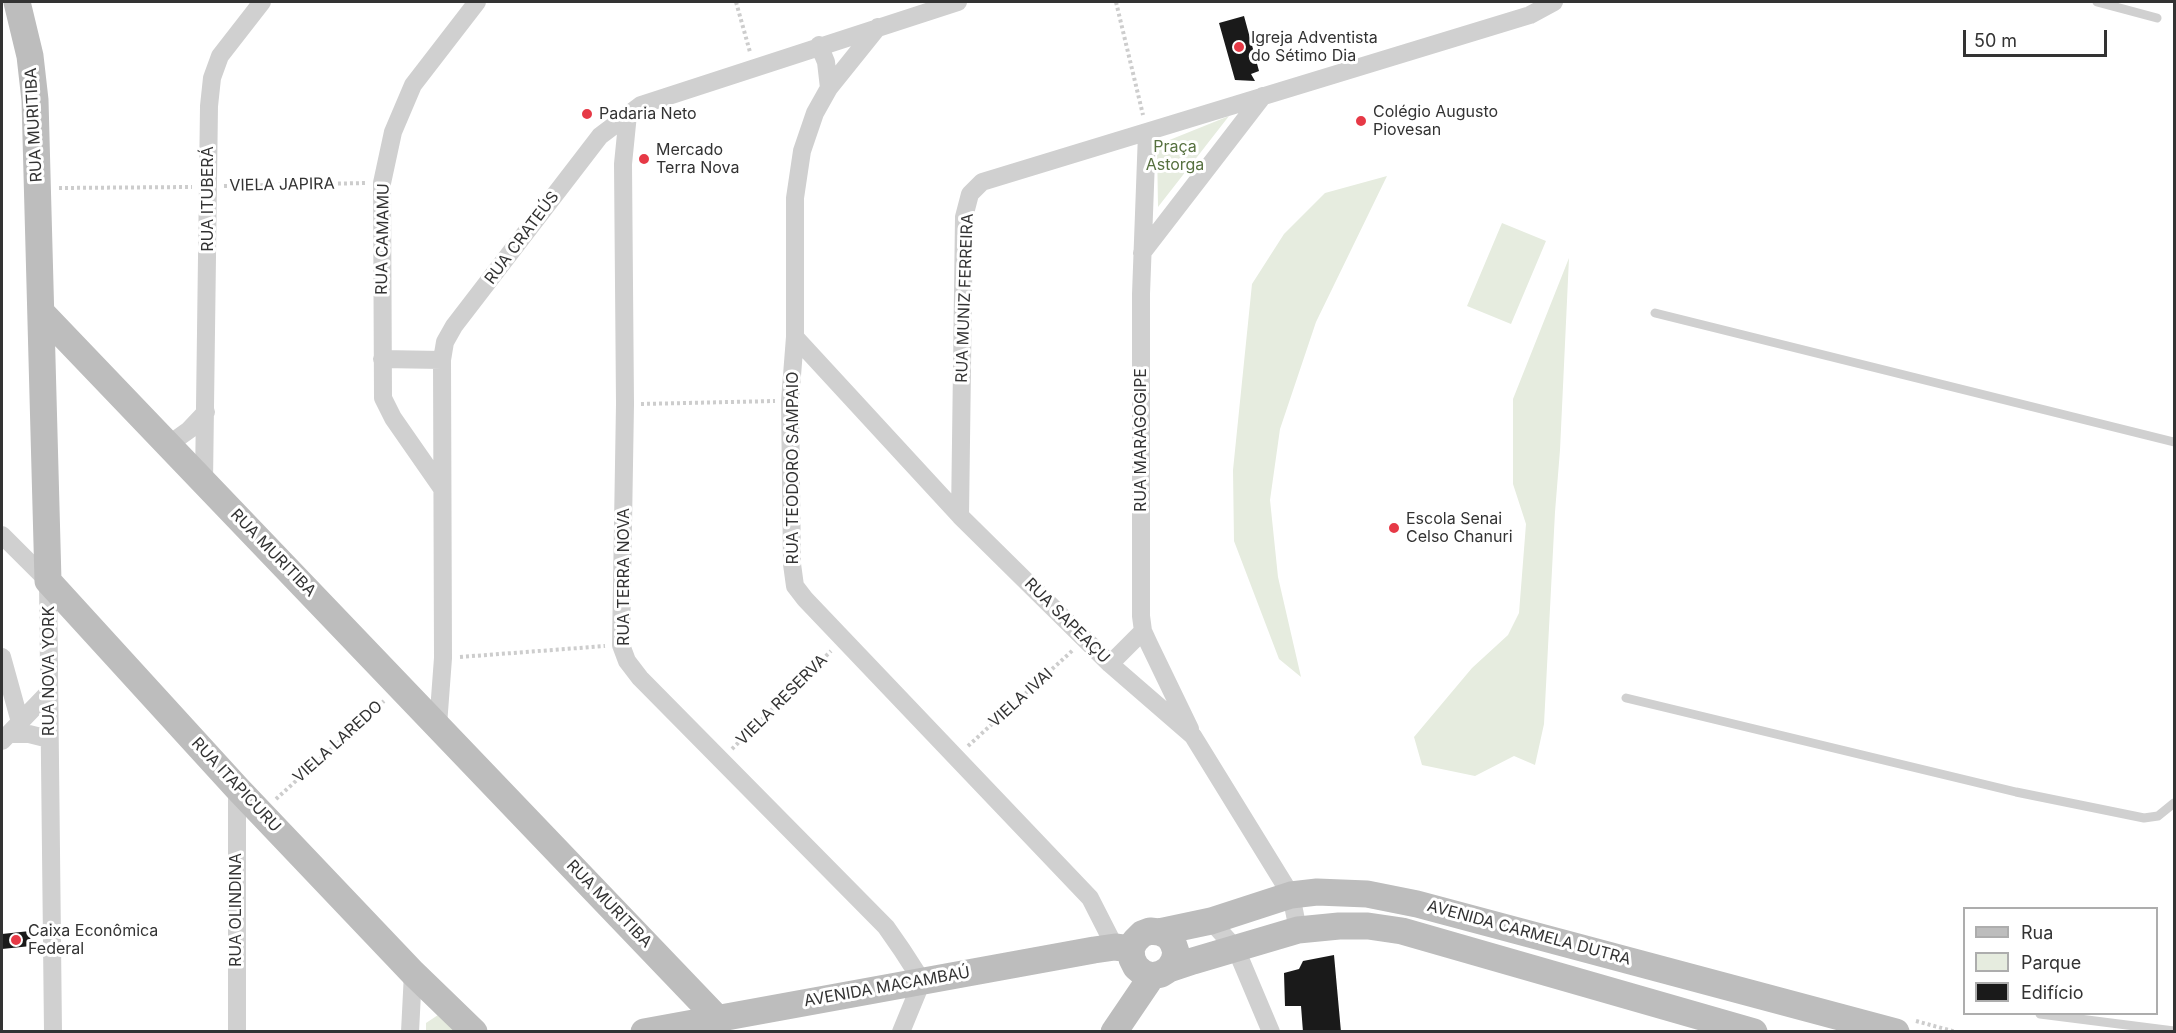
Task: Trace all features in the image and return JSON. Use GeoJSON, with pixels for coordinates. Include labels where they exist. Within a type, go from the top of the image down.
{"type":"FeatureCollection","features":[{"type":"Feature","properties":{"kind":"street","name":"RUA ITUBERÁ"},"geometry":{"type":"LineString","coordinates":[[204,482],[209,106],[212,78],[220,56],[262,2]]}},
{"type":"Feature","properties":{"kind":"street","name":"RUA CAMAMU"},"geometry":{"type":"LineString","coordinates":[[441,487],[393,418],[383,398],[382,183],[393,132],[412,85],[477,2]]}},
{"type":"Feature","properties":{"kind":"street","name":"RUA CRATEÚS"},"geometry":{"type":"LineString","coordinates":[[438,725],[443,658],[442,360],[445,342],[454,327],[600,136],[641,105],[819,45],[958,2]]}},
{"type":"Feature","properties":{"kind":"street","name":"RUA MUNIZ FERREIRA"},"geometry":{"type":"LineString","coordinates":[[960,516],[964,217],[970,194],[982,182],[1530,15],[1554,2]]}},
{"type":"Feature","properties":{"kind":"street","name":"RUA MURITIBA"},"geometry":{"type":"LineString","coordinates":[[15,4],[30,56],[35,100],[41,312],[438,725],[714,1025]]}},
{"type":"Feature","properties":{"kind":"street","name":"RUA TEODORO SAMPAIO"},"geometry":{"type":"LineString","coordinates":[[878,27],[829,88],[816,113],[802,152],[795,198],[795,337],[790,401],[792,564],[795,586],[1090,898],[1123,948]]}},
{"type":"Feature","properties":{"kind":"street"},"geometry":{"type":"LineString","coordinates":[[819,45],[826,62],[829,88]]}},
{"type":"Feature","properties":{"kind":"street"},"geometry":{"type":"LineString","coordinates":[[1142,254],[1263,96]]}},
{"type":"Feature","properties":{"kind":"street","name":"RUA TERRA NOVA"},"geometry":{"type":"LineString","coordinates":[[628,114],[623,164],[626,404],[621,645],[627,661],[640,678],[885,927],[922,981]]}},
{"type":"Feature","properties":{"kind":"street","name":"RUA MARAGOGIPE"},"geometry":{"type":"LineString","coordinates":[[1147,133],[1142,254],[1141,616],[1143,631],[1193,736]]}},
{"type":"Feature","properties":{"kind":"street"},"geometry":{"type":"LineString","coordinates":[[600,136],[623,164]]}},
{"type":"Feature","properties":{"kind":"street","name":"RUA NOVA YORK"},"geometry":{"type":"LineString","coordinates":[[41,312],[48,581],[53,1032]]}},
{"type":"Feature","properties":{"kind":"street","name":"RUA SAPEAÇU"},"geometry":{"type":"LineString","coordinates":[[795,337],[960,516],[1110,664],[1193,736],[1291,895],[1298,930]]}},
{"type":"Feature","properties":{"kind":"street"},"geometry":{"type":"LineString","coordinates":[[42,380],[52,365],[63,356],[78,350]]}},
{"type":"Feature","properties":{"kind":"street"},"geometry":{"type":"LineString","coordinates":[[382,359],[442,360]]}},
{"type":"Feature","properties":{"kind":"street"},"geometry":{"type":"LineString","coordinates":[[168,445],[189,430],[206,412]]}},
{"type":"Feature","properties":{"kind":"street","name":"RUA ITAPICURU"},"geometry":{"type":"LineString","coordinates":[[2,535],[48,581],[237,788],[413,973],[474,1032]]}},
{"type":"Feature","properties":{"kind":"street"},"geometry":{"type":"LineString","coordinates":[[1110,664],[1143,631]]}},
{"type":"Feature","properties":{"kind":"street"},"geometry":{"type":"LineString","coordinates":[[2,657],[10,732]]}},
{"type":"Feature","properties":{"kind":"street"},"geometry":{"type":"LineString","coordinates":[[10,732],[49,692]]}},
{"type":"Feature","properties":{"kind":"street"},"geometry":{"type":"LineString","coordinates":[[10,732],[49,739]]}},
{"type":"Feature","properties":{"kind":"street","name":"RUA OLINDINA"},"geometry":{"type":"LineString","coordinates":[[237,788],[237,1032]]}},
{"type":"Feature","properties":{"kind":"street","name":"AVENIDA CARMELA DUTRA"},"geometry":{"type":"LineString","coordinates":[[1159,932],[1211,921],[1291,895],[1317,892],[1367,894],[1394,898],[1902,1025]]}},
{"type":"Feature","properties":{"kind":"street"},"geometry":{"type":"LineString","coordinates":[[1211,921],[1236,950],[1271,1032]]}},
{"type":"Feature","properties":{"kind":"street","name":"AVENIDA CARMELA DUTRA"},"geometry":{"type":"LineString","coordinates":[[1160,972],[1298,930],[1368,926],[1402,931],[1754,1032]]}},
{"type":"Feature","properties":{"kind":"street"},"geometry":{"type":"LineString","coordinates":[[1114,1032],[1160,972],[1174,961],[1176,952],[1168,936],[1150,931],[1123,948],[1143,973],[1160,972]]}},
{"type":"Feature","properties":{"kind":"street","name":"AVENIDA MACAMBAÚ"},"geometry":{"type":"LineString","coordinates":[[644,1032],[714,1025],[922,981],[1123,948]]}},
{"type":"Feature","properties":{"kind":"street"},"geometry":{"type":"LineString","coordinates":[[410,1032],[413,973]]}},
{"type":"Feature","properties":{"kind":"street"},"geometry":{"type":"LineString","coordinates":[[901,1032],[922,981]]}},
{"type":"Feature","properties":{"kind":"lane"},"geometry":{"type":"LineString","coordinates":[[2097,2],[2157,18]]}},
{"type":"Feature","properties":{"kind":"lane"},"geometry":{"type":"LineString","coordinates":[[1655,313],[2175,442]]}},
{"type":"Feature","properties":{"kind":"lane"},"geometry":{"type":"LineString","coordinates":[[1626,698],[2016,792],[2144,818],[2158,816],[2175,803]]}},
{"type":"Feature","properties":{"kind":"lane"},"geometry":{"type":"LineString","coordinates":[[2048,1015],[2175,1031]]}},
{"type":"Feature","properties":{"kind":"path"},"geometry":{"type":"LineString","coordinates":[[736,2],[754,67]]}},
{"type":"Feature","properties":{"kind":"path"},"geometry":{"type":"LineString","coordinates":[[1116,2],[1147,133]]}},
{"type":"Feature","properties":{"kind":"path","name":"VIELA JAPIRA"},"geometry":{"type":"LineString","coordinates":[[38,188],[382,183]]}},
{"type":"Feature","properties":{"kind":"path"},"geometry":{"type":"LineString","coordinates":[[626,404],[790,401]]}},
{"type":"Feature","properties":{"kind":"path","name":"VIELA RESERVA"},"geometry":{"type":"LineString","coordinates":[[721,760],[843,639]]}},
{"type":"Feature","properties":{"kind":"path","name":"VIELA IVAI"},"geometry":{"type":"LineString","coordinates":[[956,757],[1085,640]]}},
{"type":"Feature","properties":{"kind":"path"},"geometry":{"type":"LineString","coordinates":[[443,658],[621,645]]}},
{"type":"Feature","properties":{"kind":"path","name":"VIELA LAREDO"},"geometry":{"type":"LineString","coordinates":[[276,799],[400,686]]}},
{"type":"Feature","properties":{"kind":"path"},"geometry":{"type":"LineString","coordinates":[[1902,1025],[1956,1032]]}},
{"type":"Feature","properties":{"kind":"green space","name":"Praça Astorga"},"geometry":{"type":"Polygon","coordinates":[[[1229,116],[1158,207],[1157,145],[1229,116]]]}},
{"type":"Feature","properties":{"kind":"green space"},"geometry":{"type":"Polygon","coordinates":[[[1387,176],[1316,322],[1280,429],[1270,500],[1278,577],[1301,677],[1279,659],[1234,541],[1233,470],[1252,284],[1284,234],[1325,193],[1387,176]]]}},
{"type":"Feature","properties":{"kind":"green space"},"geometry":{"type":"Polygon","coordinates":[[[1502,223],[1546,241],[1511,324],[1467,306],[1502,223]]]}},
{"type":"Feature","properties":{"kind":"green space"},"geometry":{"type":"Polygon","coordinates":[[[1569,258],[1544,724],[1535,765],[1514,756],[1475,776],[1422,765],[1414,737],[1472,668],[1508,635],[1519,613],[1526,524],[1513,484],[1513,399],[1569,258]]]}},
{"type":"Feature","properties":{"kind":"green space"},"geometry":{"type":"Polygon","coordinates":[[[438,1015],[465,1031],[426,1031],[426,1023],[438,1015]]]}},
{"type":"Feature","properties":{"kind":"building","name":"Igreja Adventista do Sétimo Dia"},"geometry":{"type":"Polygon","coordinates":[[[1244,16],[1259,71],[1251,74],[1255,81],[1235,80],[1219,23],[1244,16]]]}},
{"type":"Feature","properties":{"kind":"building","name":"Caixa Econômica Federal"},"geometry":{"type":"Polygon","coordinates":[[[30,931],[31,946],[2,949],[2,934],[30,931]]]}},
{"type":"Feature","properties":{"kind":"building"},"geometry":{"type":"Polygon","coordinates":[[[1334,955],[1341,1032],[1303,1032],[1301,1006],[1285,1006],[1284,973],[1299,969],[1303,961],[1334,955]]]}},
{"type":"Feature","properties":{"kind":"place","name":"Igreja Adventista do Sétimo Dia"},"geometry":{"type":"Point","coordinates":[1239,47]}},
{"type":"Feature","properties":{"kind":"place","name":"Padaria Neto"},"geometry":{"type":"Point","coordinates":[587,114]}},
{"type":"Feature","properties":{"kind":"place","name":"Colégio Augusto Piovesan"},"geometry":{"type":"Point","coordinates":[1361,121]}},
{"type":"Feature","properties":{"kind":"place","name":"Mercado Terra Nova"},"geometry":{"type":"Point","coordinates":[644,159]}},
{"type":"Feature","properties":{"kind":"place","name":"Escola Senai Celso Chanuri"},"geometry":{"type":"Point","coordinates":[1394,528]}},
{"type":"Feature","properties":{"kind":"place","name":"Caixa Econômica Federal"},"geometry":{"type":"Point","coordinates":[16,940]}}]}
